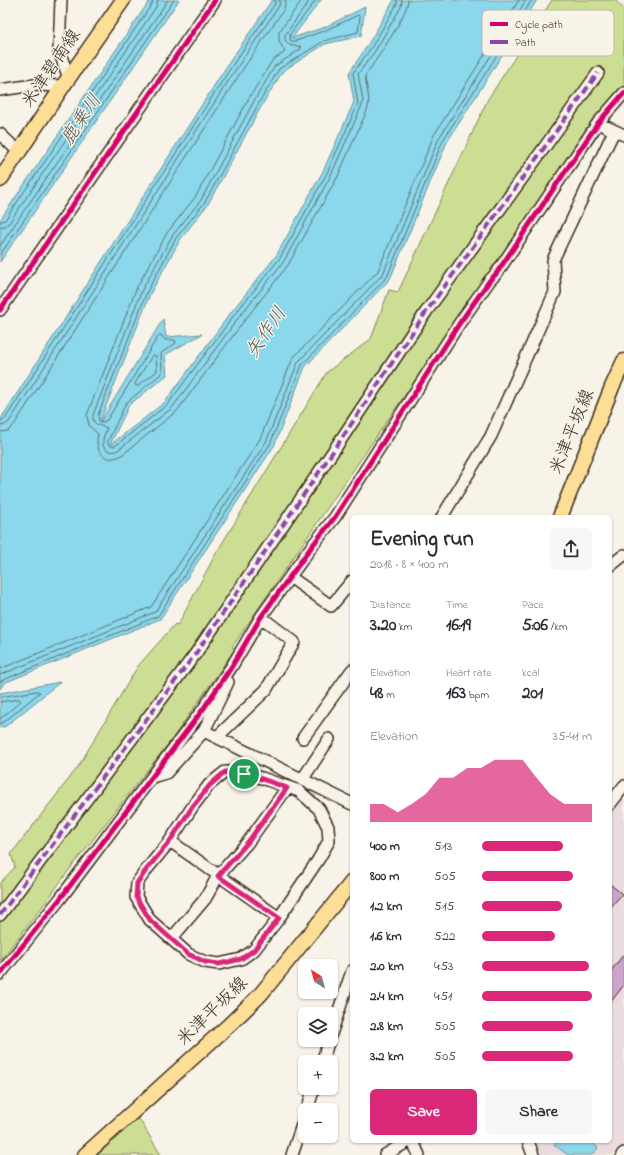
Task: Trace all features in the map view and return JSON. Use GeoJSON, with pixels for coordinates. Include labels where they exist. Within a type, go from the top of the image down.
{"type":"FeatureCollection","features":[{"type":"Feature","properties":{"kind":"main road","name":"米津碧南線"},"geometry":{"type":"LineString","coordinates":[[0,180],[123,0]]}},
{"type":"Feature","properties":{"kind":"main road","name":"米津平坂線"},"geometry":{"type":"LineString","coordinates":[[561,515],[623,368]]}},
{"type":"Feature","properties":{"kind":"main road","name":"米津平坂線"},"geometry":{"type":"LineString","coordinates":[[85,1155],[228,1026],[260,995],[350,884]]}},
{"type":"Feature","properties":{"kind":"street"},"geometry":{"type":"LineString","coordinates":[[0,90],[66,82],[59,51],[61,0]]}},
{"type":"Feature","properties":{"kind":"street"},"geometry":{"type":"LineString","coordinates":[[0,310],[215,0]]}},
{"type":"Feature","properties":{"kind":"street"},"geometry":{"type":"LineString","coordinates":[[0,915],[196,653],[426,312],[598,73]]}},
{"type":"Feature","properties":{"kind":"street"},"geometry":{"type":"LineString","coordinates":[[0,974],[60,899],[204,708],[232,666],[261,617],[312,546],[335,518],[459,324],[490,280],[496,274],[598,124],[624,93]]}},
{"type":"Feature","properties":{"kind":"street"},"geometry":{"type":"LineString","coordinates":[[443,515],[491,436],[555,292],[553,260],[619,133],[598,124]]}},
{"type":"Feature","properties":{"kind":"street"},"geometry":{"type":"LineString","coordinates":[[0,134],[19,152]]}},
{"type":"Feature","properties":{"kind":"street"},"geometry":{"type":"LineString","coordinates":[[612,565],[623,558]]}},
{"type":"Feature","properties":{"kind":"street"},"geometry":{"type":"LineString","coordinates":[[290,577],[331,606],[348,593]]}},
{"type":"Feature","properties":{"kind":"street"},"geometry":{"type":"LineString","coordinates":[[217,737],[266,690],[294,642],[261,617]]}},
{"type":"Feature","properties":{"kind":"street"},"geometry":{"type":"LineString","coordinates":[[152,777],[166,773],[204,731],[228,681],[232,666]]}},
{"type":"Feature","properties":{"kind":"street"},"geometry":{"type":"LineString","coordinates":[[303,738],[350,673]]}},
{"type":"Feature","properties":{"kind":"street"},"geometry":{"type":"LineString","coordinates":[[204,731],[350,803]]}},
{"type":"Feature","properties":{"kind":"street"},"geometry":{"type":"LineString","coordinates":[[302,780],[329,739]]}},
{"type":"Feature","properties":{"kind":"street"},"geometry":{"type":"LineString","coordinates":[[244,774],[251,754]]}},
{"type":"Feature","properties":{"kind":"street"},"geometry":{"type":"LineString","coordinates":[[225,772],[244,774],[262,778],[298,791],[319,809],[328,827],[329,841],[279,918],[254,950],[241,959],[219,964],[205,962],[188,954],[172,938],[150,920],[136,897],[137,883],[170,841],[193,806],[210,785],[225,772]]}},
{"type":"Feature","properties":{"kind":"street"},"geometry":{"type":"LineString","coordinates":[[612,801],[624,786]]}},
{"type":"Feature","properties":{"kind":"street"},"geometry":{"type":"LineString","coordinates":[[172,938],[205,899],[218,876],[248,842],[287,788]]}},
{"type":"Feature","properties":{"kind":"street"},"geometry":{"type":"LineString","coordinates":[[170,841],[279,918]]}},
{"type":"Feature","properties":{"kind":"street"},"geometry":{"type":"LineString","coordinates":[[338,1013],[350,978]]}},
{"type":"Feature","properties":{"kind":"street"},"geometry":{"type":"LineString","coordinates":[[292,1155],[298,1137]]}},
{"type":"Feature","properties":{"kind":"street"},"geometry":{"type":"LineString","coordinates":[[385,1155],[406,1143]]}},
{"type":"Feature","properties":{"kind":"street"},"geometry":{"type":"LineString","coordinates":[[413,1143],[419,1155]]}},
{"type":"Feature","properties":{"kind":"street"},"geometry":{"type":"LineString","coordinates":[[529,1143],[533,1155]]}},
{"type":"Feature","properties":{"kind":"shaded area"},"geometry":{"type":"Polygon","coordinates":[[[624,792],[624,1145],[616,1155],[536,1155],[532,1143],[612,1143],[612,807],[624,792]]]}},
{"type":"Feature","properties":{"kind":"green space"},"geometry":{"type":"Polygon","coordinates":[[[552,0],[615,0],[624,9],[624,86],[490,271],[232,647],[235,649],[172,739],[0,961],[0,883],[15,867],[11,854],[78,767],[138,666],[175,624],[178,625],[215,555],[327,372],[371,339],[389,290],[398,292],[488,99],[516,56],[614,56],[614,10],[546,10],[552,0]]]}},
{"type":"Feature","properties":{"kind":"green space"},"geometry":{"type":"Polygon","coordinates":[[[138,1117],[161,1155],[97,1155],[138,1117]]]}},
{"type":"Feature","properties":{"kind":"water","name":"鹿乗川"},"geometry":{"type":"Polygon","coordinates":[[[150,0],[179,0],[0,262],[0,220],[150,0]]]}},
{"type":"Feature","properties":{"kind":"water","name":"矢作川"},"geometry":{"type":"Polygon","coordinates":[[[272,0],[321,0],[292,38],[325,27],[365,7],[361,36],[325,44],[283,71],[262,105],[208,204],[180,240],[150,294],[99,424],[163,319],[166,337],[202,334],[165,355],[167,375],[129,405],[110,445],[165,402],[232,311],[276,256],[323,171],[354,102],[349,73],[394,0],[537,0],[531,10],[482,10],[482,56],[502,56],[447,142],[390,279],[305,367],[274,446],[160,619],[4,683],[0,689],[0,420],[228,64],[272,0]]]}},
{"type":"Feature","properties":{"kind":"water"},"geometry":{"type":"Polygon","coordinates":[[[60,682],[6,726],[0,728],[0,693],[60,682]]]}},
{"type":"Feature","properties":{"kind":"water"},"geometry":{"type":"Polygon","coordinates":[[[556,1143],[592,1143],[598,1148],[592,1155],[568,1155],[554,1145],[556,1143]]]}},
{"type":"Feature","properties":{"kind":"building"},"geometry":{"type":"Polygon","coordinates":[[[612,886],[622,894],[612,906],[612,886]]]}},
{"type":"Feature","properties":{"kind":"building"},"geometry":{"type":"Polygon","coordinates":[[[624,954],[624,985],[612,1000],[612,969],[624,954]]]}},
{"type":"Feature","properties":{"kind":"marked path"},"geometry":{"type":"LineString","coordinates":[[0,915],[196,653],[426,312],[598,73]]}},
{"type":"Feature","properties":{"kind":"cycle path"},"geometry":{"type":"LineString","coordinates":[[0,310],[215,0]]}},
{"type":"Feature","properties":{"kind":"cycle path"},"geometry":{"type":"LineString","coordinates":[[0,974],[60,899],[204,708],[232,666],[261,617],[312,546],[335,517],[459,324],[490,280],[496,274],[598,123],[624,93]]}},
{"type":"Feature","properties":{"kind":"route"},"geometry":{"type":"LineString","coordinates":[[225,772],[237,772],[244,774],[262,778],[287,788],[248,842],[218,876],[279,918],[254,950],[241,959],[219,964],[205,962],[188,954],[172,938],[150,920],[136,897],[137,883],[170,841],[193,806],[210,785],[225,772]]}}]}
